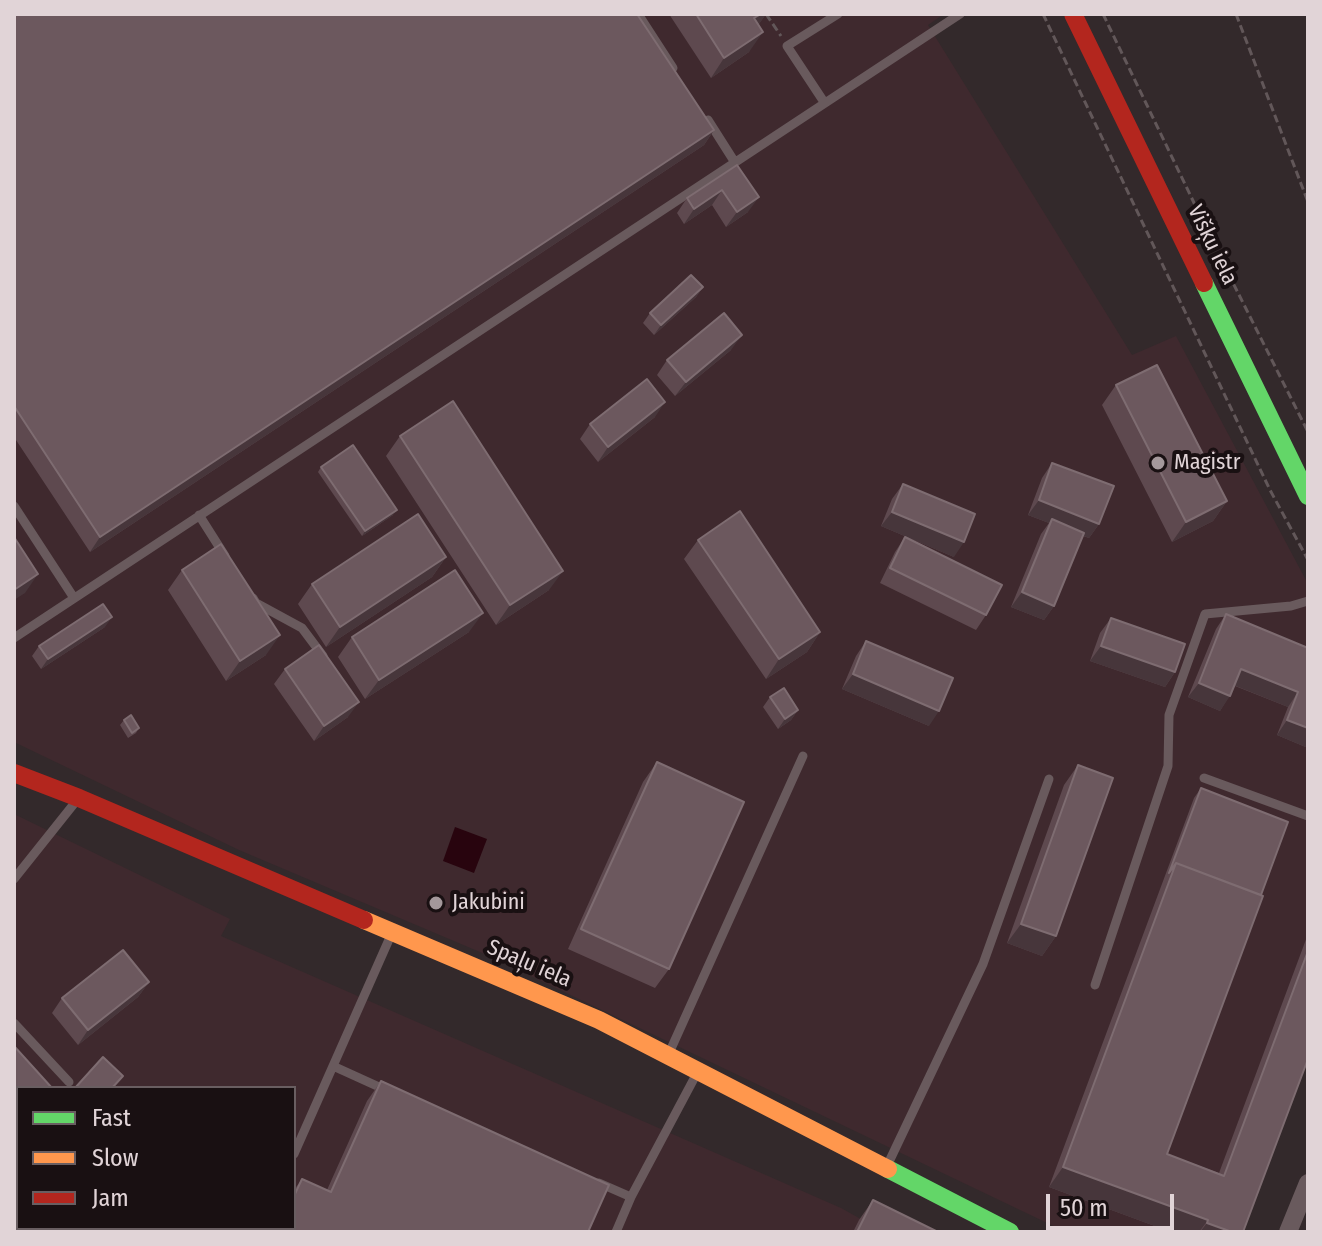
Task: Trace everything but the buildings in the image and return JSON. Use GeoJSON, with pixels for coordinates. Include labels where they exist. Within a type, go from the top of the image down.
{"type":"FeatureCollection","features":[{"type":"Feature","properties":{"kind":"street","name":"Višķu iela"},"geometry":{"type":"LineString","coordinates":[[1073,14],[1308,496]]}},
{"type":"Feature","properties":{"kind":"street","name":"Spaļu iela"},"geometry":{"type":"LineString","coordinates":[[14,773],[599,1020],[1010,1232]]}},
{"type":"Feature","properties":{"kind":"street"},"geometry":{"type":"LineString","coordinates":[[1288,1232],[1306,1193]]}},
{"type":"Feature","properties":{"kind":"lane"},"geometry":{"type":"LineString","coordinates":[[638,14],[678,75]]}},
{"type":"Feature","properties":{"kind":"lane"},"geometry":{"type":"LineString","coordinates":[[824,102],[787,46],[838,14]]}},
{"type":"Feature","properties":{"kind":"lane"},"geometry":{"type":"LineString","coordinates":[[14,638],[960,14]]}},
{"type":"Feature","properties":{"kind":"lane"},"geometry":{"type":"LineString","coordinates":[[702,112],[734,161]]}},
{"type":"Feature","properties":{"kind":"lane"},"geometry":{"type":"LineString","coordinates":[[14,506],[74,598]]}},
{"type":"Feature","properties":{"kind":"lane"},"geometry":{"type":"LineString","coordinates":[[199,515],[231,565]]}},
{"type":"Feature","properties":{"kind":"lane"},"geometry":{"type":"LineString","coordinates":[[248,590],[256,603],[302,628],[328,664]]}},
{"type":"Feature","properties":{"kind":"lane"},"geometry":{"type":"LineString","coordinates":[[1095,985],[1168,766],[1169,715],[1205,614],[1291,606],[1308,601]]}},
{"type":"Feature","properties":{"kind":"lane"},"geometry":{"type":"LineString","coordinates":[[668,1054],[803,756]]}},
{"type":"Feature","properties":{"kind":"lane"},"geometry":{"type":"LineString","coordinates":[[1204,778],[1308,816]]}},
{"type":"Feature","properties":{"kind":"lane"},"geometry":{"type":"LineString","coordinates":[[886,1167],[983,964],[1049,779]]}},
{"type":"Feature","properties":{"kind":"lane"},"geometry":{"type":"LineString","coordinates":[[14,879],[79,798]]}},
{"type":"Feature","properties":{"kind":"lane"},"geometry":{"type":"LineString","coordinates":[[296,1149],[393,932]]}},
{"type":"Feature","properties":{"kind":"lane"},"geometry":{"type":"LineString","coordinates":[[14,1023],[69,1082]]}},
{"type":"Feature","properties":{"kind":"lane"},"geometry":{"type":"LineString","coordinates":[[333,1066],[399,1096]]}},
{"type":"Feature","properties":{"kind":"lane"},"geometry":{"type":"LineString","coordinates":[[616,1232],[631,1197],[699,1070]]}},
{"type":"Feature","properties":{"kind":"lane"},"geometry":{"type":"LineString","coordinates":[[590,1179],[631,1197]]}},
{"type":"Feature","properties":{"kind":"path"},"geometry":{"type":"LineString","coordinates":[[766,14],[787,46]]}},
{"type":"Feature","properties":{"kind":"path"},"geometry":{"type":"LineString","coordinates":[[1043,14],[1256,461],[1308,560]]}},
{"type":"Feature","properties":{"kind":"path"},"geometry":{"type":"LineString","coordinates":[[1103,14],[1216,250],[1308,432]]}},
{"type":"Feature","properties":{"kind":"path"},"geometry":{"type":"LineString","coordinates":[[1236,14],[1308,202]]}},
{"type":"Feature","properties":{"kind":"shaded area"},"geometry":{"type":"Polygon","coordinates":[[[14,14],[944,14],[928,25],[1132,355],[1176,336],[1308,584],[1308,1037],[1235,1232],[1066,1232],[487,955],[239,850],[14,742],[14,14]]]}},
{"type":"Feature","properties":{"kind":"shaded area"},"geometry":{"type":"Polygon","coordinates":[[[14,814],[230,919],[221,936],[841,1208],[884,1232],[14,1232],[14,814]]]}},
{"type":"Feature","properties":{"kind":"shaded area"},"geometry":{"type":"Polygon","coordinates":[[[455,827],[487,839],[474,873],[443,861],[455,827]]]}},
{"type":"Feature","properties":{"kind":"traffic: fast"},"geometry":{"type":"LineString","coordinates":[[1204,283],[1308,496]]}},
{"type":"Feature","properties":{"kind":"traffic: fast"},"geometry":{"type":"LineString","coordinates":[[888,1169],[1010,1232]]}},
{"type":"Feature","properties":{"kind":"traffic: slow"},"geometry":{"type":"LineString","coordinates":[[364,920],[599,1020],[888,1169]]}},
{"type":"Feature","properties":{"kind":"traffic: jam"},"geometry":{"type":"LineString","coordinates":[[1073,14],[1204,283]]}},
{"type":"Feature","properties":{"kind":"traffic: jam"},"geometry":{"type":"LineString","coordinates":[[14,773],[364,920]]}},
{"type":"Feature","properties":{"kind":"place","name":"Magistr"},"geometry":{"type":"Point","coordinates":[1158,463]}},
{"type":"Feature","properties":{"kind":"place","name":"Jakubini"},"geometry":{"type":"Point","coordinates":[436,903]}}]}
